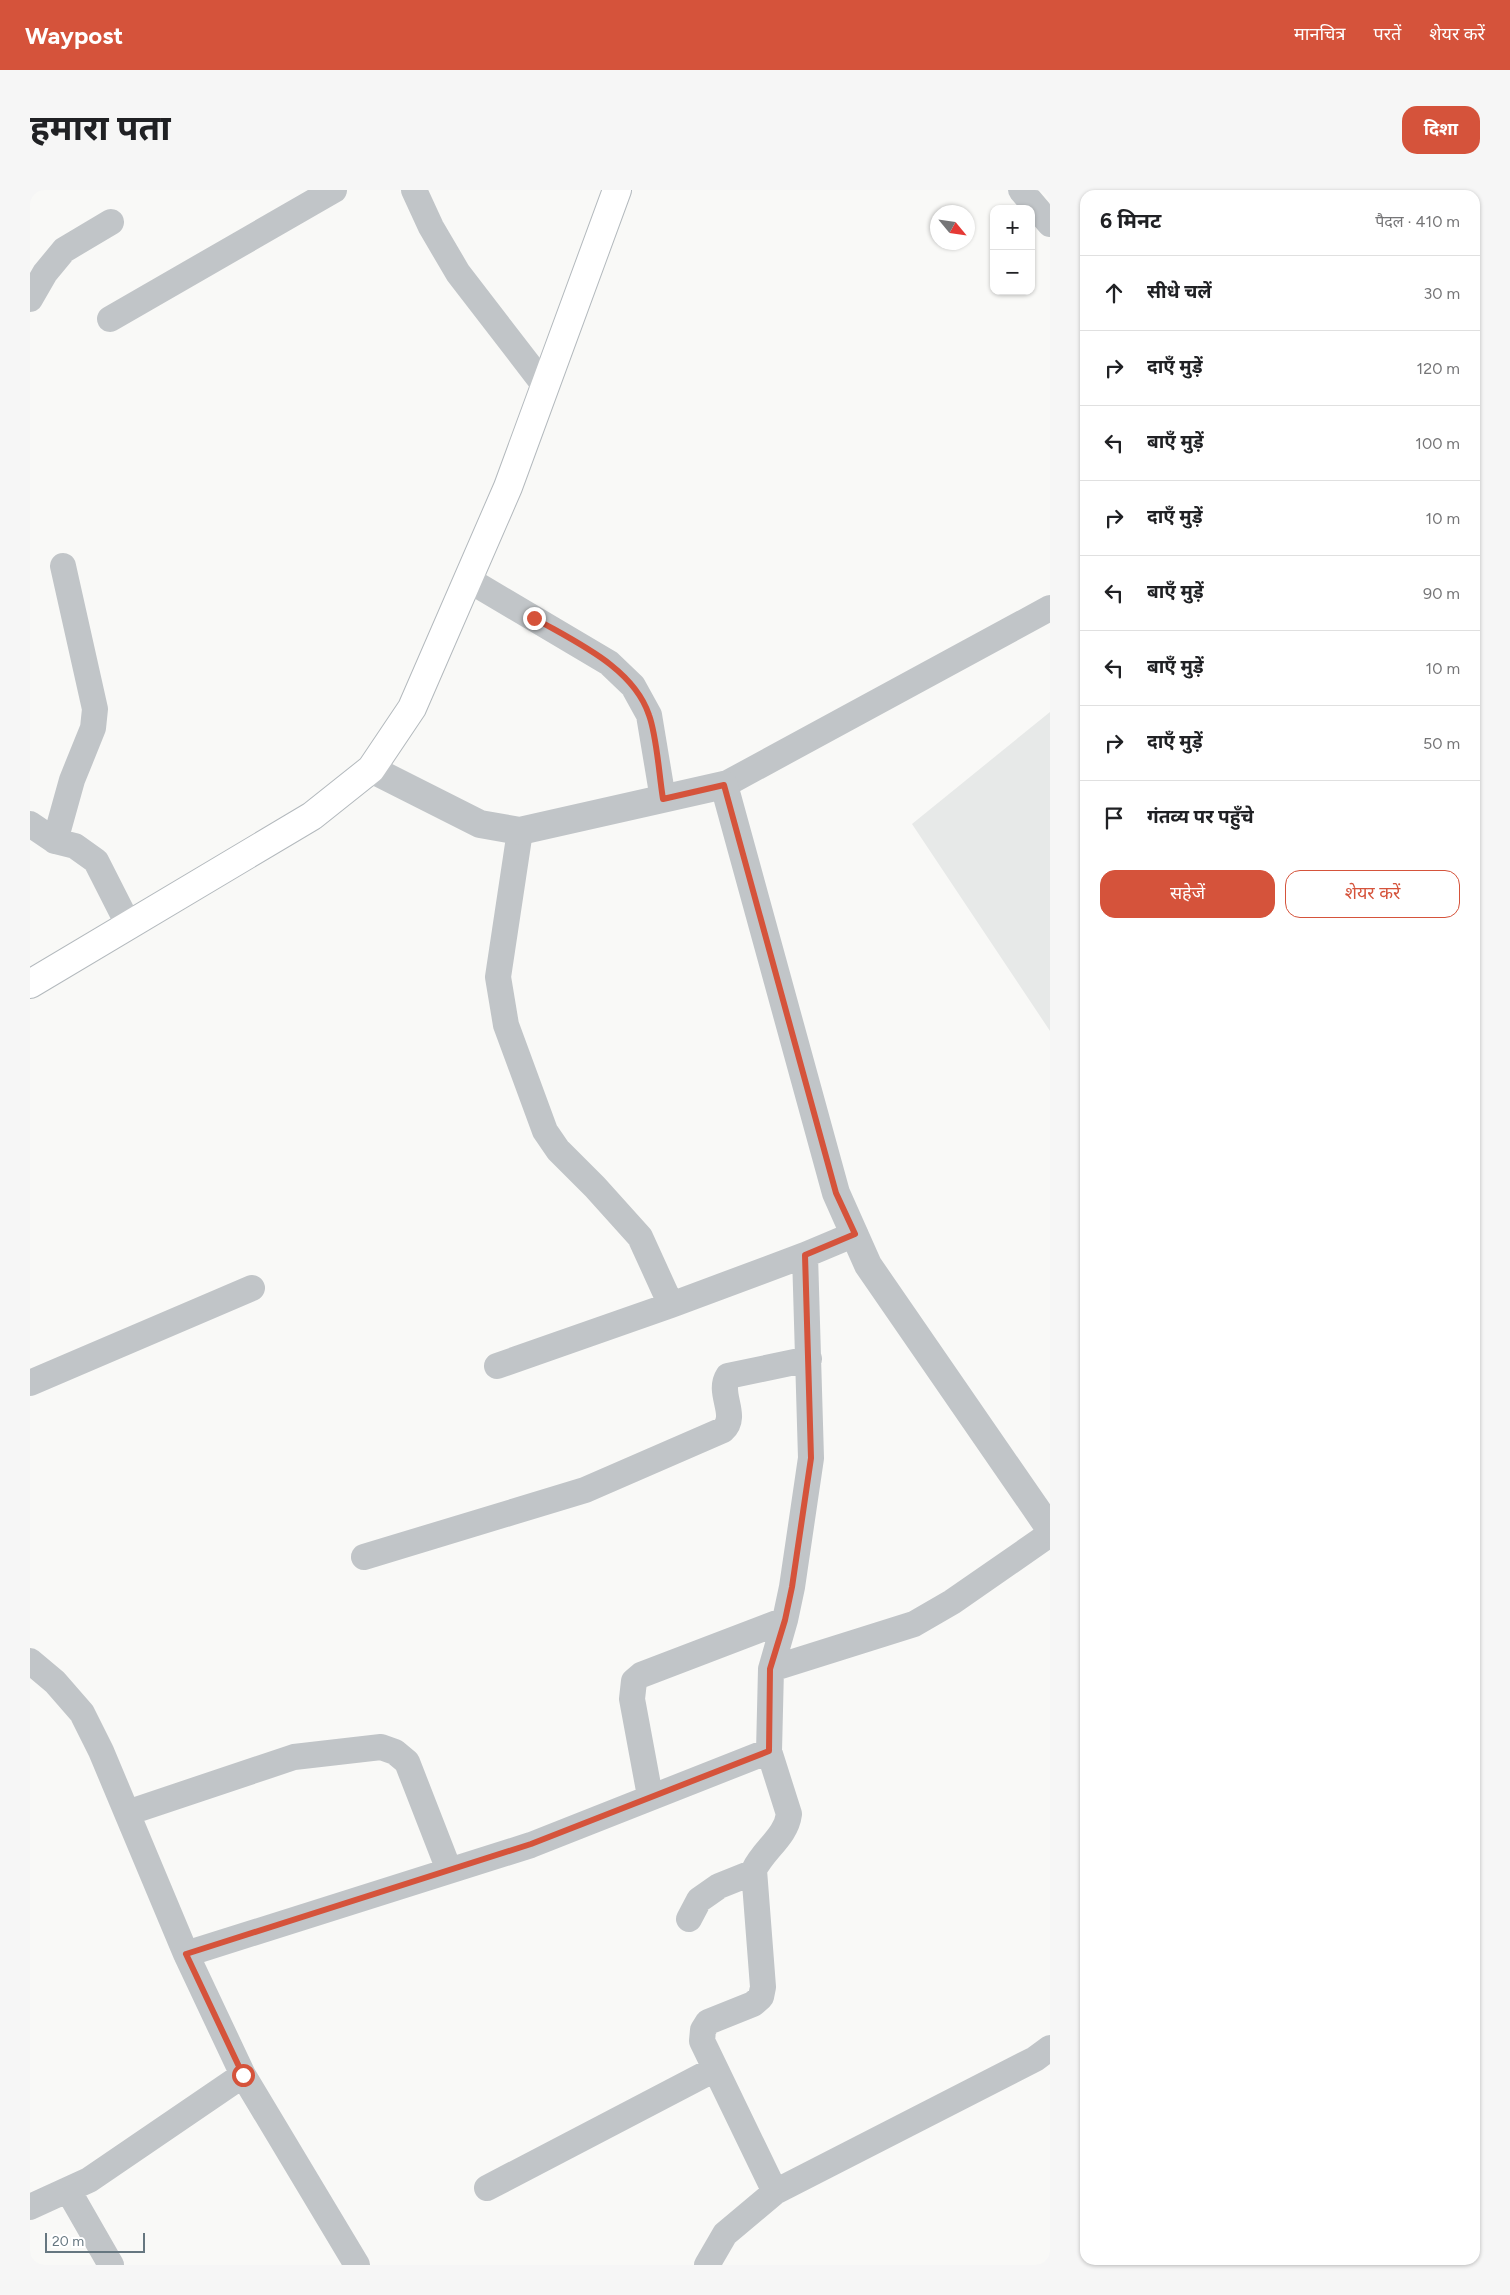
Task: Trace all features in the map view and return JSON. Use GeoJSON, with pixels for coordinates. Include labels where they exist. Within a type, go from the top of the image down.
{"type":"FeatureCollection","features":[{"type":"Feature","properties":{"kind":"main road"},"geometry":{"type":"LineString","coordinates":[[30,984],[312,816],[372,769],[412,708],[469,580],[508,487],[617,190]]}},
{"type":"Feature","properties":{"kind":"street"},"geometry":{"type":"LineString","coordinates":[[110,319],[334,190]]}},
{"type":"Feature","properties":{"kind":"street"},"geometry":{"type":"LineString","coordinates":[[414,190],[430,227],[458,273],[545,386]]}},
{"type":"Feature","properties":{"kind":"street"},"geometry":{"type":"LineString","coordinates":[[1021,190],[1050,224]]}},
{"type":"Feature","properties":{"kind":"street"},"geometry":{"type":"LineString","coordinates":[[30,300],[45,273],[64,250],[111,222]]}},
{"type":"Feature","properties":{"kind":"street"},"geometry":{"type":"LineString","coordinates":[[55,841],[72,780],[93,728],[95,709],[63,566]]}},
{"type":"Feature","properties":{"kind":"street"},"geometry":{"type":"LineString","coordinates":[[469,580],[609,663],[633,686],[649,715],[663,799]]}},
{"type":"Feature","properties":{"kind":"street"},"geometry":{"type":"LineString","coordinates":[[372,769],[480,824],[520,831],[724,785],[1050,608]]}},
{"type":"Feature","properties":{"kind":"street"},"geometry":{"type":"LineString","coordinates":[[724,785],[836,1193],[868,1265],[1050,1529]]}},
{"type":"Feature","properties":{"kind":"street"},"geometry":{"type":"LineString","coordinates":[[30,824],[55,841],[75,846],[96,861],[129,926]]}},
{"type":"Feature","properties":{"kind":"street"},"geometry":{"type":"LineString","coordinates":[[520,831],[498,977],[506,1025],[545,1131],[558,1150],[595,1187],[640,1237],[672,1305]]}},
{"type":"Feature","properties":{"kind":"street"},"geometry":{"type":"LineString","coordinates":[[497,1366],[672,1305],[855,1234]]}},
{"type":"Feature","properties":{"kind":"street"},"geometry":{"type":"LineString","coordinates":[[775,2192],[702,2041],[703,2030],[708,2022],[753,2004],[761,1997],[763,1987],[754,1872],[760,1858],[783,1833],[788,1824],[789,1814],[769,1751],[770,1669],[785,1620],[811,1458],[805,1255]]}},
{"type":"Feature","properties":{"kind":"street"},"geometry":{"type":"LineString","coordinates":[[30,1383],[252,1288]]}},
{"type":"Feature","properties":{"kind":"street"},"geometry":{"type":"LineString","coordinates":[[364,1557],[585,1490],[723,1430],[728,1426],[730,1418],[724,1390],[728,1376],[809,1359]]}},
{"type":"Feature","properties":{"kind":"street"},"geometry":{"type":"LineString","coordinates":[[770,1669],[914,1624],[952,1602],[1050,1534]]}},
{"type":"Feature","properties":{"kind":"street"},"geometry":{"type":"LineString","coordinates":[[650,1796],[632,1699],[634,1681],[641,1675],[785,1620]]}},
{"type":"Feature","properties":{"kind":"street"},"geometry":{"type":"LineString","coordinates":[[30,1661],[55,1682],[82,1713],[101,1751],[186,1954],[243,2075],[357,2265]]}},
{"type":"Feature","properties":{"kind":"street"},"geometry":{"type":"LineString","coordinates":[[127,1813],[294,1757],[382,1747],[395,1752],[407,1762],[449,1870]]}},
{"type":"Feature","properties":{"kind":"street"},"geometry":{"type":"LineString","coordinates":[[186,1954],[531,1844],[769,1751]]}},
{"type":"Feature","properties":{"kind":"street"},"geometry":{"type":"LineString","coordinates":[[689,1919],[699,1900],[719,1886],[754,1872]]}},
{"type":"Feature","properties":{"kind":"street"},"geometry":{"type":"LineString","coordinates":[[707,2265],[726,2234],[775,2192],[1035,2059],[1050,2048]]}},
{"type":"Feature","properties":{"kind":"street"},"geometry":{"type":"LineString","coordinates":[[487,2188],[715,2069]]}},
{"type":"Feature","properties":{"kind":"street"},"geometry":{"type":"LineString","coordinates":[[30,2207],[89,2180],[243,2075]]}},
{"type":"Feature","properties":{"kind":"street"},"geometry":{"type":"LineString","coordinates":[[68,2190],[112,2265]]}},
{"type":"Feature","properties":{"kind":"shaded area"},"geometry":{"type":"Polygon","coordinates":[[[1050,712],[1050,1031],[912,824],[1050,712]]]}},
{"type":"Feature","properties":{"kind":"route"},"geometry":{"type":"LineString","coordinates":[[243,2075],[186,1954],[531,1844],[769,1751],[770,1669],[785,1620],[792,1587],[811,1458],[805,1255],[855,1234],[836,1193],[724,785],[663,799],[649,715],[633,686],[609,663],[534,618]]}}]}
